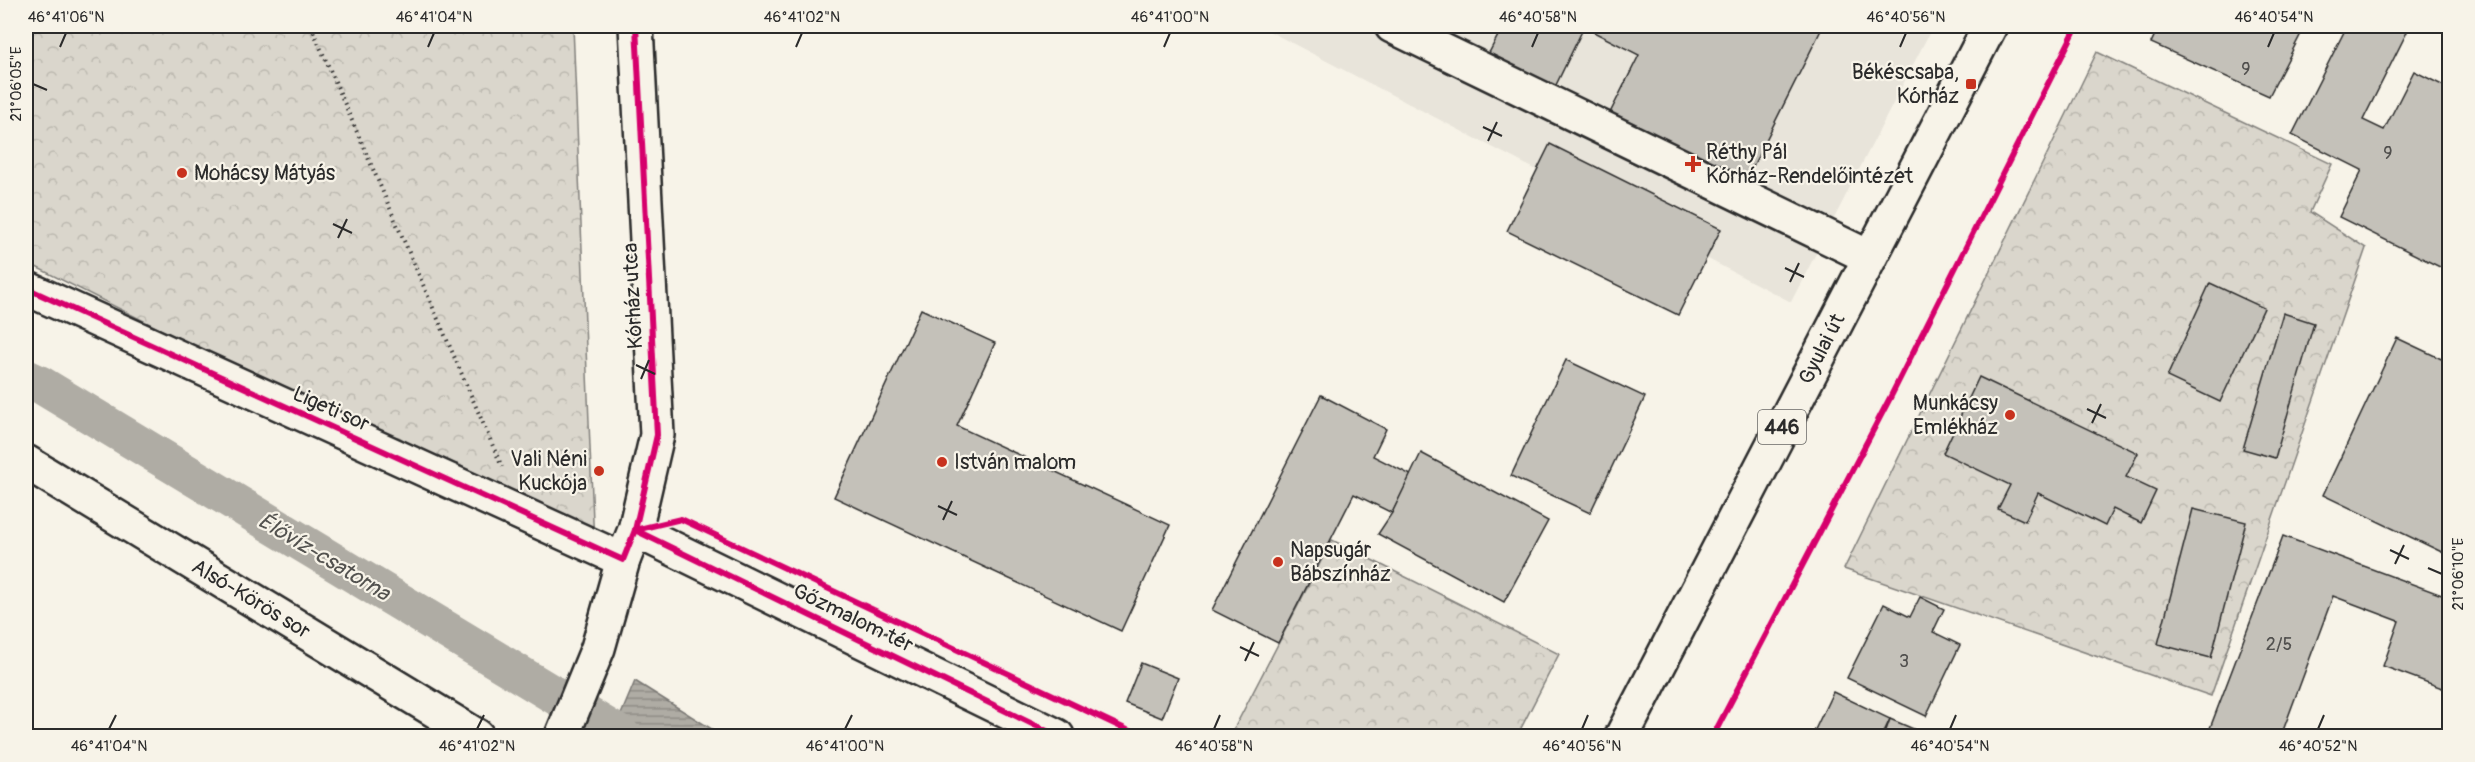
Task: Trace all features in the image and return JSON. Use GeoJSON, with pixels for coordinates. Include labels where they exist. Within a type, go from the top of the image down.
{"type":"FeatureCollection","features":[{"type":"Feature","properties":{"kind":"street","name":"Kórház utca"},"geometry":{"type":"LineString","coordinates":[[562,736],[598,648],[623,560],[635,530],[657,435],[636,26]]}},
{"type":"Feature","properties":{"kind":"street"},"geometry":{"type":"LineString","coordinates":[[1392,26],[1869,257]]}},
{"type":"Feature","properties":{"kind":"street","name":"Gyulai út"},"geometry":{"type":"LineString","coordinates":[[1622,736],[1990,26]]}},
{"type":"Feature","properties":{"kind":"street","name":"Ligeti sor"},"geometry":{"type":"LineString","coordinates":[[26,288],[623,560]]}},
{"type":"Feature","properties":{"kind":"street","name":"Alsó-Körös sor"},"geometry":{"type":"LineString","coordinates":[[26,462],[477,736]]}},
{"type":"Feature","properties":{"kind":"street","name":"Gőzmalom tér"},"geometry":{"type":"LineString","coordinates":[[635,530],[1057,736]]}},
{"type":"Feature","properties":{"kind":"path"},"geometry":{"type":"LineString","coordinates":[[311,26],[505,472]]}},
{"type":"Feature","properties":{"kind":"shaded area","name":"Réthy Pál Kórház-Rendelőintézet"},"geometry":{"type":"Polygon","coordinates":[[[1259,26],[1933,26],[1791,302],[1259,26]]]}},
{"type":"Feature","properties":{"kind":"shaded area"},"geometry":{"type":"Polygon","coordinates":[[[635,681],[723,736],[612,736],[635,681]]]}},
{"type":"Feature","properties":{"kind":"green space"},"geometry":{"type":"Polygon","coordinates":[[[26,26],[573,26],[594,546],[26,262],[26,26]]]}},
{"type":"Feature","properties":{"kind":"green space"},"geometry":{"type":"Polygon","coordinates":[[[2097,52],[2332,164],[2310,212],[2366,248],[2211,696],[1844,569],[2097,52]]]}},
{"type":"Feature","properties":{"kind":"green space"},"geometry":{"type":"Polygon","coordinates":[[[1332,540],[1559,654],[1517,736],[1248,736],[1234,729],[1332,540]]]}},
{"type":"Feature","properties":{"kind":"building"},"geometry":{"type":"Polygon","coordinates":[[[1503,26],[1823,26],[1742,188],[1606,121],[1639,55],[1584,27],[1555,87],[1489,53],[1503,26]]]}},
{"type":"Feature","properties":{"kind":"building"},"geometry":{"type":"Polygon","coordinates":[[[2159,26],[2305,26],[2269,96],[2151,43],[2159,26]]]}},
{"type":"Feature","properties":{"kind":"building"},"geometry":{"type":"Polygon","coordinates":[[[2347,26],[2410,26],[2363,120],[2384,130],[2414,71],[2450,89],[2450,272],[2339,217],[2362,170],[2292,135],[2347,26]]]}},
{"type":"Feature","properties":{"kind":"building"},"geometry":{"type":"Polygon","coordinates":[[[1550,144],[1721,229],[1678,315],[1507,231],[1550,144]]]}},
{"type":"Feature","properties":{"kind":"building"},"geometry":{"type":"Polygon","coordinates":[[[2210,283],[2264,308],[2220,402],[2167,377],[2210,283]]]}},
{"type":"Feature","properties":{"kind":"building","name":"István malom"},"geometry":{"type":"Polygon","coordinates":[[[921,309],[995,343],[957,426],[1170,525],[1121,631],[834,497],[921,309]]]}},
{"type":"Feature","properties":{"kind":"building"},"geometry":{"type":"Polygon","coordinates":[[[2283,313],[2314,323],[2275,458],[2243,449],[2283,313]]]}},
{"type":"Feature","properties":{"kind":"building"},"geometry":{"type":"Polygon","coordinates":[[[2397,338],[2450,363],[2450,556],[2323,495],[2397,338]]]}},
{"type":"Feature","properties":{"kind":"building"},"geometry":{"type":"Polygon","coordinates":[[[1566,360],[1645,397],[1590,513],[1511,476],[1566,360]]]}},
{"type":"Feature","properties":{"kind":"building","name":"Munkácsy Emlékház"},"geometry":{"type":"Polygon","coordinates":[[[1979,377],[2138,453],[2126,477],[2156,491],[2141,523],[2113,509],[2105,526],[2038,493],[2025,521],[1998,509],[2010,485],[1943,453],[1979,377]]]}},
{"type":"Feature","properties":{"kind":"building","name":"Napsugár Bábszínház"},"geometry":{"type":"Polygon","coordinates":[[[1321,395],[1386,429],[1373,456],[1411,475],[1392,513],[1354,494],[1278,643],[1212,610],[1321,395]]]}},
{"type":"Feature","properties":{"kind":"building"},"geometry":{"type":"Polygon","coordinates":[[[1421,453],[1548,521],[1504,602],[1378,534],[1392,513],[1421,453]]]}},
{"type":"Feature","properties":{"kind":"building"},"geometry":{"type":"Polygon","coordinates":[[[2193,509],[2246,522],[2211,658],[2158,644],[2193,509]]]}},
{"type":"Feature","properties":{"kind":"building"},"geometry":{"type":"Polygon","coordinates":[[[2283,536],[2450,598],[2450,691],[2383,666],[2399,621],[2333,596],[2281,736],[2207,736],[2283,536]]]}},
{"type":"Feature","properties":{"kind":"building"},"geometry":{"type":"Polygon","coordinates":[[[1920,597],[1944,609],[1933,632],[1960,645],[1926,716],[1847,678],[1884,604],[1910,617],[1920,597]]]}},
{"type":"Feature","properties":{"kind":"building"},"geometry":{"type":"Polygon","coordinates":[[[1141,663],[1178,678],[1162,718],[1125,703],[1141,663]]]}},
{"type":"Feature","properties":{"kind":"building"},"geometry":{"type":"Polygon","coordinates":[[[1833,692],[1890,719],[1882,736],[1812,736],[1833,692]]]}},
{"type":"Feature","properties":{"kind":"building"},"geometry":{"type":"Polygon","coordinates":[[[1890,719],[1930,736],[1884,736],[1890,719]]]}},
{"type":"Feature","properties":{"kind":"waterway","name":"Élővíz-csatorna"},"geometry":{"type":"LineString","coordinates":[[26,378],[622,736]]}},
{"type":"Feature","properties":{"kind":"cycle path"},"geometry":{"type":"LineString","coordinates":[[26,288],[623,560],[635,530],[657,435],[636,26]]}},
{"type":"Feature","properties":{"kind":"cycle path"},"geometry":{"type":"LineString","coordinates":[[1713,736],[1891,396],[2077,26]]}},
{"type":"Feature","properties":{"kind":"cycle path"},"geometry":{"type":"LineString","coordinates":[[635,530],[681,519],[1140,736]]}},
{"type":"Feature","properties":{"kind":"cycle path"},"geometry":{"type":"LineString","coordinates":[[635,530],[1057,736]]}},
{"type":"Feature","properties":{"kind":"place","name":"Békéscsaba, Kórház"},"geometry":{"type":"Point","coordinates":[1971,84]}},
{"type":"Feature","properties":{"kind":"place","name":"Réthy Pál Kórház-Rendelőintézet"},"geometry":{"type":"Point","coordinates":[1693,164]}},
{"type":"Feature","properties":{"kind":"place","name":"Mohácsy Mátyás"},"geometry":{"type":"Point","coordinates":[182,173]}},
{"type":"Feature","properties":{"kind":"place","name":"Munkácsy Emlékház"},"geometry":{"type":"Point","coordinates":[2010,415]}},
{"type":"Feature","properties":{"kind":"place","name":"István malom"},"geometry":{"type":"Point","coordinates":[942,462]}},
{"type":"Feature","properties":{"kind":"place","name":"Vali Néni Kuckója"},"geometry":{"type":"Point","coordinates":[599,471]}},
{"type":"Feature","properties":{"kind":"place","name":"Napsugár Bábszínház"},"geometry":{"type":"Point","coordinates":[1278,562]}}]}
